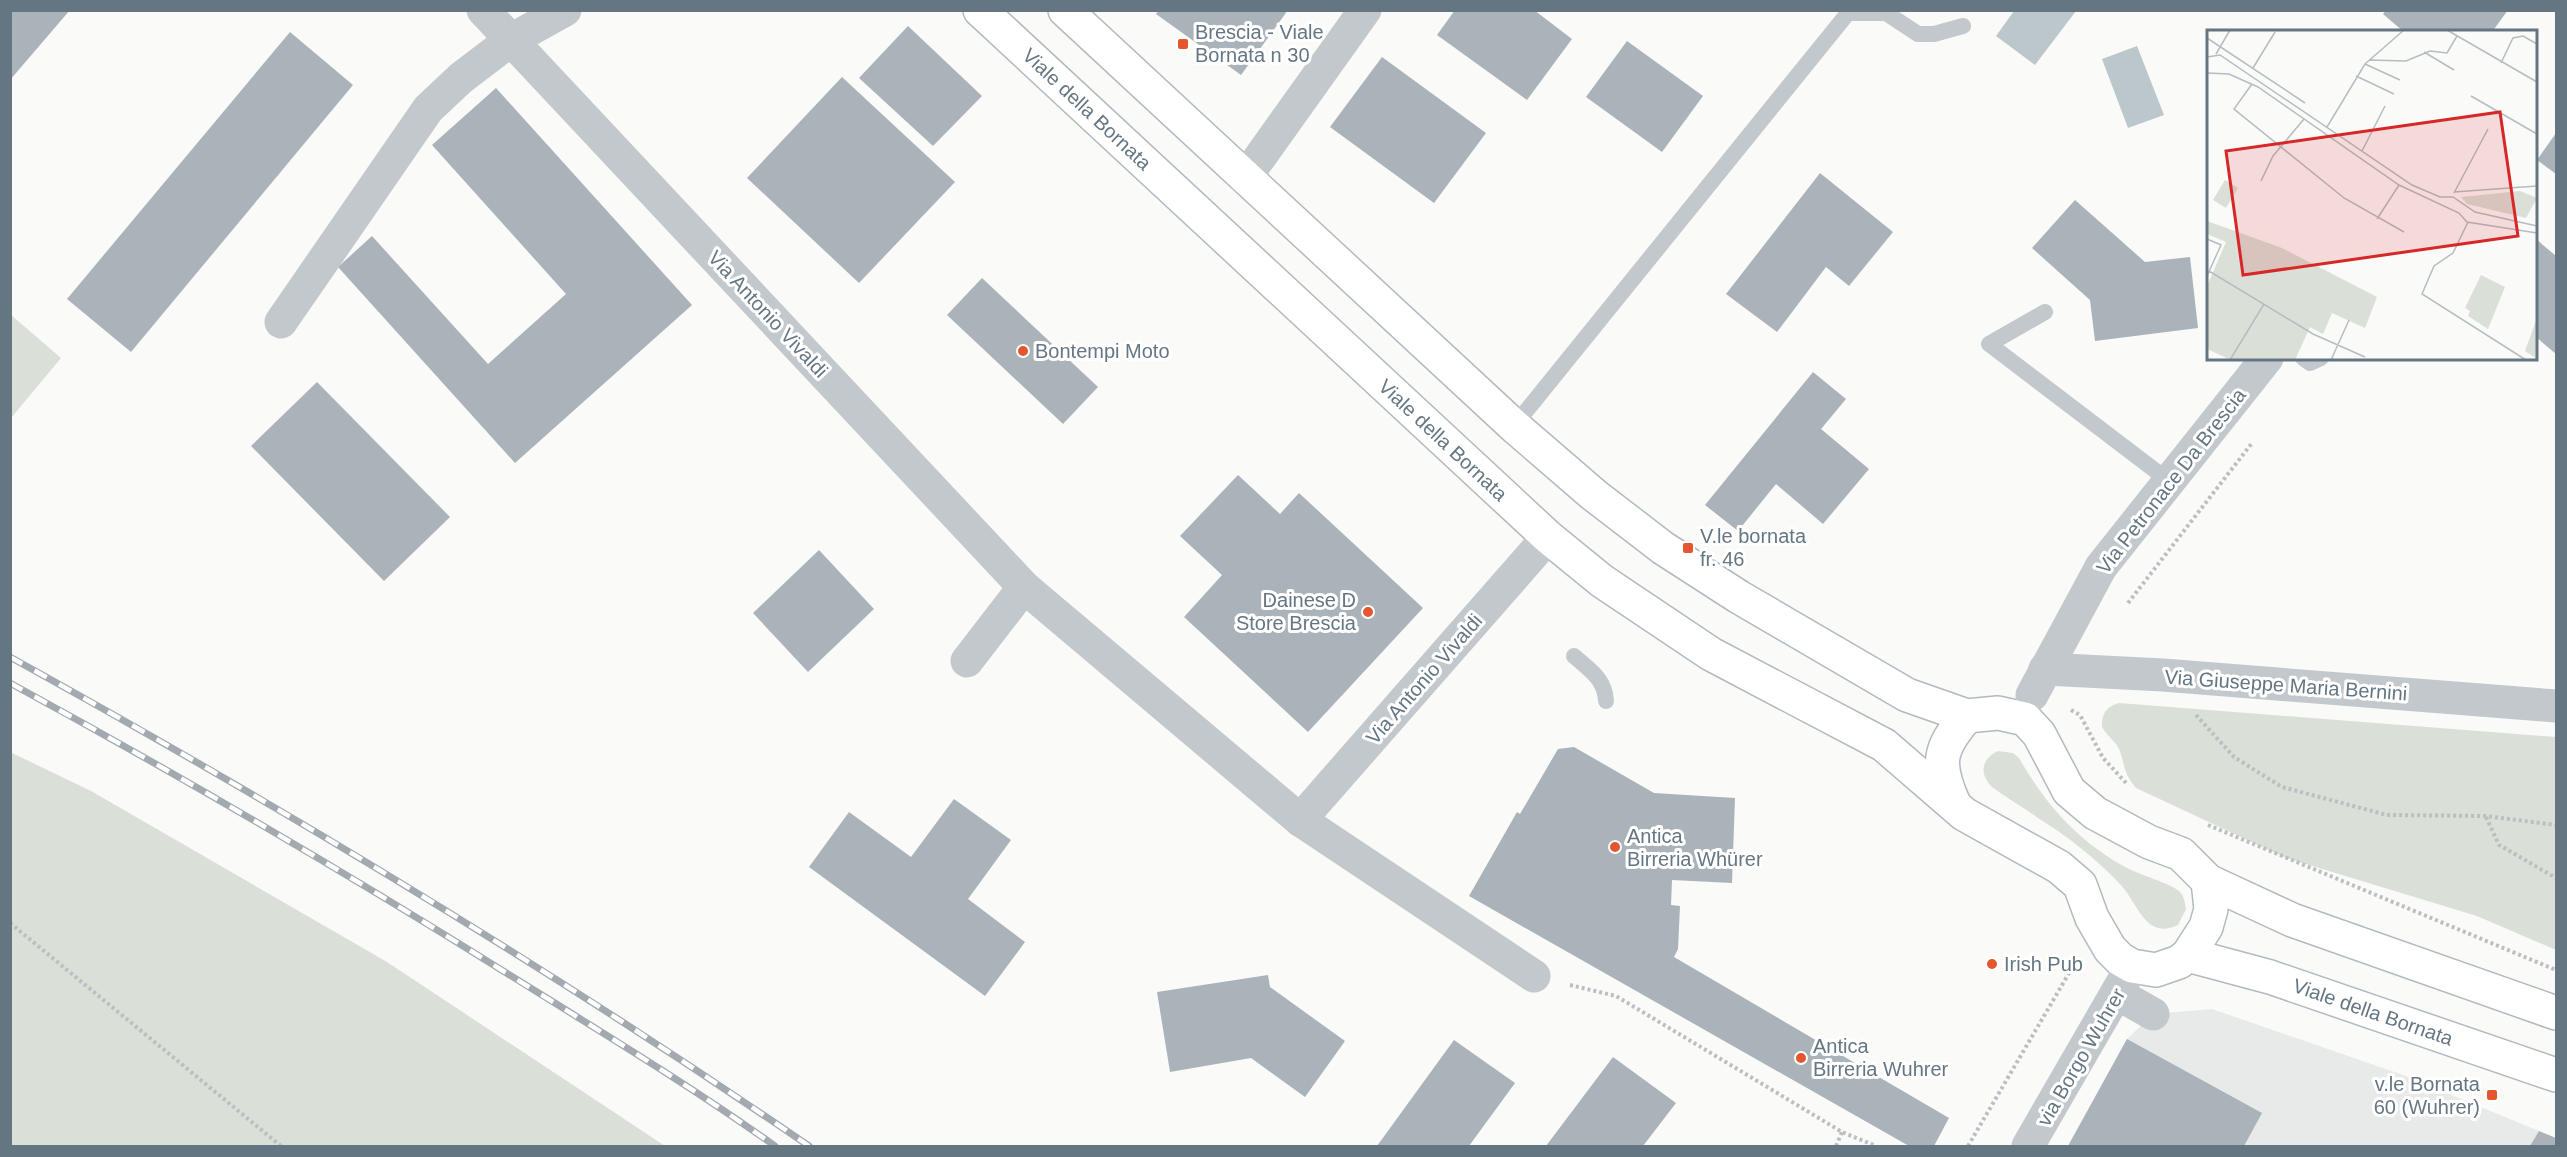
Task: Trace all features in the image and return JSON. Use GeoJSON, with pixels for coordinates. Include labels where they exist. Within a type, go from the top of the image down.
{"type":"FeatureCollection","features":[{"type":"Feature","properties":{"kind":"main road","name":"Viale della Bornata"},"geometry":{"type":"LineString","coordinates":[[980,10],[1548,537],[1602,581],[1711,654],[1884,745],[1964,814],[2059,867],[2080,885],[2092,918],[2110,949],[2120,959],[2125,980]]}},
{"type":"Feature","properties":{"kind":"main road"},"geometry":{"type":"LineString","coordinates":[[1065,10],[1514,426],[1594,495],[1663,548],[1739,597],[1907,695],[1983,714],[2025,719],[2039,734],[2069,790],[2095,813],[2149,842],[2181,854],[2208,882],[2292,920],[2556,1013]]}},
{"type":"Feature","properties":{"kind":"main road"},"geometry":{"type":"LineString","coordinates":[[1954,804],[1945,784],[1941,759],[1950,735],[1983,714]]}},
{"type":"Feature","properties":{"kind":"main road"},"geometry":{"type":"LineString","coordinates":[[2125,980],[2179,963],[2188,955],[2199,941],[2209,918],[2211,909],[2208,882]]}},
{"type":"Feature","properties":{"kind":"main road","name":"Viale della Bornata"},"geometry":{"type":"LineString","coordinates":[[2188,955],[2270,977],[2556,1075]]}},
{"type":"Feature","properties":{"kind":"street","name":"Via Antonio Vivaldi"},"geometry":{"type":"LineString","coordinates":[[483,10],[1024,587],[1300,820],[1534,976]]}},
{"type":"Feature","properties":{"kind":"street"},"geometry":{"type":"LineString","coordinates":[[281,322],[428,109],[461,78],[511,40],[565,10]]}},
{"type":"Feature","properties":{"kind":"street"},"geometry":{"type":"LineString","coordinates":[[1245,178],[1363,11]]}},
{"type":"Feature","properties":{"kind":"street","name":"Via Petronace Da Brescia"},"geometry":{"type":"LineString","coordinates":[[2038,682],[2101,567],[2265,360]]}},
{"type":"Feature","properties":{"kind":"street","name":"Via Antonio Vivaldi"},"geometry":{"type":"LineString","coordinates":[[1300,820],[1548,537]]}},
{"type":"Feature","properties":{"kind":"street"},"geometry":{"type":"LineString","coordinates":[[967,661],[1024,587]]}},
{"type":"Feature","properties":{"kind":"street","name":"Via Giuseppe Maria Bernini"},"geometry":{"type":"LineString","coordinates":[[2038,682],[2163,675],[2556,706]]}},
{"type":"Feature","properties":{"kind":"street"},"geometry":{"type":"LineString","coordinates":[[1983,714],[2038,682],[2039,734]]}},
{"type":"Feature","properties":{"kind":"street"},"geometry":{"type":"LineString","coordinates":[[2125,980],[2153,1014]]}},
{"type":"Feature","properties":{"kind":"street","name":"via Borgo Wuhrer"},"geometry":{"type":"LineString","coordinates":[[2028,1146],[2125,980]]}},
{"type":"Feature","properties":{"kind":"lane"},"geometry":{"type":"LineString","coordinates":[[1514,426],[1848,13],[1886,13],[1918,34],[1934,34],[1963,26]]}},
{"type":"Feature","properties":{"kind":"lane"},"geometry":{"type":"LineString","coordinates":[[2045,312],[1989,344],[2169,481]]}},
{"type":"Feature","properties":{"kind":"lane"},"geometry":{"type":"LineString","coordinates":[[1574,657],[1599,677],[1605,688],[1606,701]]}},
{"type":"Feature","properties":{"kind":"path"},"geometry":{"type":"LineString","coordinates":[[2122,611],[2259,434]]}},
{"type":"Feature","properties":{"kind":"path"},"geometry":{"type":"LineString","coordinates":[[2163,675],[2206,728],[2234,757],[2282,787],[2387,815],[2486,816],[2556,825]]}},
{"type":"Feature","properties":{"kind":"path"},"geometry":{"type":"LineString","coordinates":[[2080,715],[2103,758],[2130,788]]}},
{"type":"Feature","properties":{"kind":"path"},"geometry":{"type":"LineString","coordinates":[[2486,816],[2499,846],[2556,878]]}},
{"type":"Feature","properties":{"kind":"path"},"geometry":{"type":"LineString","coordinates":[[2203,823],[2556,970]]}},
{"type":"Feature","properties":{"kind":"path"},"geometry":{"type":"LineString","coordinates":[[10,923],[281,1146]]}},
{"type":"Feature","properties":{"kind":"path"},"geometry":{"type":"LineString","coordinates":[[1968,1146],[2072,968],[2082,974]]}},
{"type":"Feature","properties":{"kind":"path"},"geometry":{"type":"LineString","coordinates":[[1534,976],[1616,996],[1842,1132],[1876,1146]]}},
{"type":"Feature","properties":{"kind":"path"},"geometry":{"type":"LineString","coordinates":[[1836,1146],[1842,1132]]}},
{"type":"Feature","properties":{"kind":"shaded area"},"geometry":{"type":"Polygon","coordinates":[[[2014,11],[2076,11],[2035,65],[1996,36],[2014,11]]]}},
{"type":"Feature","properties":{"kind":"shaded area"},"geometry":{"type":"Polygon","coordinates":[[[2137,46],[2164,115],[2128,128],[2102,59],[2137,46]]]}},
{"type":"Feature","properties":{"kind":"shaded area"},"geometry":{"type":"Polygon","coordinates":[[[11,315],[61,358],[11,418],[11,315]]]}},
{"type":"Feature","properties":{"kind":"shaded area"},"geometry":{"type":"Polygon","coordinates":[[[2119,703],[2556,737],[2556,950],[2477,916],[2286,858],[2136,788],[2127,774],[2118,747],[2102,727],[2106,711],[2119,703]]]}},
{"type":"Feature","properties":{"kind":"shaded area"},"geometry":{"type":"Polygon","coordinates":[[[1998,751],[2013,753],[2019,758],[2052,806],[2092,845],[2125,867],[2180,892],[2186,909],[2178,925],[2166,929],[2157,928],[2149,923],[2118,882],[2090,856],[1992,787],[1985,777],[1984,767],[1988,758],[1998,751]]]}},
{"type":"Feature","properties":{"kind":"shaded area"},"geometry":{"type":"Polygon","coordinates":[[[10,752],[91,791],[387,962],[665,1146],[11,1146],[10,752]]]}},
{"type":"Feature","properties":{"kind":"shaded area"},"geometry":{"type":"Polygon","coordinates":[[[2212,1009],[2403,1075],[2556,1138],[2556,1146],[2068,1146],[2127,1039],[2153,1014],[2212,1009]]]}},
{"type":"Feature","properties":{"kind":"building"},"geometry":{"type":"Polygon","coordinates":[[[10,10],[70,10],[10,80],[10,10]]]}},
{"type":"Feature","properties":{"kind":"building"},"geometry":{"type":"Polygon","coordinates":[[[1159,10],[1288,10],[1241,75],[1156,14],[1159,10]]]}},
{"type":"Feature","properties":{"kind":"building"},"geometry":{"type":"Polygon","coordinates":[[[1455,10],[1534,10],[1572,39],[1527,100],[1437,35],[1455,10]]]}},
{"type":"Feature","properties":{"kind":"building"},"geometry":{"type":"Polygon","coordinates":[[[2386,10],[2508,10],[2493,30],[2402,30],[2383,14],[2386,10]]]}},
{"type":"Feature","properties":{"kind":"building"},"geometry":{"type":"Polygon","coordinates":[[[908,26],[982,96],[933,146],[859,78],[908,26]]]}},
{"type":"Feature","properties":{"kind":"building"},"geometry":{"type":"Polygon","coordinates":[[[290,32],[353,85],[131,352],[67,299],[290,32]]]}},
{"type":"Feature","properties":{"kind":"building"},"geometry":{"type":"Polygon","coordinates":[[[1627,41],[1703,96],[1662,152],[1586,97],[1627,41]]]}},
{"type":"Feature","properties":{"kind":"building"},"geometry":{"type":"Polygon","coordinates":[[[1382,57],[1486,133],[1434,203],[1330,127],[1382,57]]]}},
{"type":"Feature","properties":{"kind":"building"},"geometry":{"type":"Polygon","coordinates":[[[842,77],[955,182],[859,283],[747,178],[842,77]]]}},
{"type":"Feature","properties":{"kind":"building"},"geometry":{"type":"Polygon","coordinates":[[[496,88],[692,305],[515,463],[338,267],[372,236],[488,364],[566,294],[432,145],[496,88]]]}},
{"type":"Feature","properties":{"kind":"building"},"geometry":{"type":"Polygon","coordinates":[[[2556,133],[2556,174],[2537,160],[2556,133]]]}},
{"type":"Feature","properties":{"kind":"building"},"geometry":{"type":"Polygon","coordinates":[[[1820,173],[1893,232],[1849,286],[1826,267],[1777,332],[1726,294],[1820,173]]]}},
{"type":"Feature","properties":{"kind":"building"},"geometry":{"type":"Polygon","coordinates":[[[2075,200],[2145,262],[2190,257],[2198,328],[2095,341],[2090,300],[2032,248],[2075,200]]]}},
{"type":"Feature","properties":{"kind":"building"},"geometry":{"type":"Polygon","coordinates":[[[2537,240],[2556,256],[2556,354],[2537,338],[2537,240]]]}},
{"type":"Feature","properties":{"kind":"building","name":"Bontempi Moto"},"geometry":{"type":"Polygon","coordinates":[[[982,278],[1098,387],[1063,424],[947,315],[982,278]]]}},
{"type":"Feature","properties":{"kind":"building"},"geometry":{"type":"Polygon","coordinates":[[[1813,372],[1846,399],[1821,429],[1869,469],[1823,524],[1776,484],[1738,531],[1705,505],[1813,372]]]}},
{"type":"Feature","properties":{"kind":"building"},"geometry":{"type":"Polygon","coordinates":[[[317,382],[450,517],[384,581],[251,446],[317,382]]]}},
{"type":"Feature","properties":{"kind":"building"},"geometry":{"type":"Polygon","coordinates":[[[1238,475],[1280,514],[1299,493],[1423,608],[1308,732],[1184,617],[1222,575],[1180,536],[1238,475]]]}},
{"type":"Feature","properties":{"kind":"building"},"geometry":{"type":"Polygon","coordinates":[[[819,550],[874,609],[808,672],[753,613],[819,550]]]}},
{"type":"Feature","properties":{"kind":"building","name":"Antica Birreria Whürer"},"geometry":{"type":"Polygon","coordinates":[[[1574,747],[1654,793],[1735,798],[1732,883],[1672,880],[1671,905],[1680,906],[1678,949],[1674,957],[1949,1118],[1934,1146],[1909,1146],[1469,896],[1517,812],[1520,814],[1558,749],[1574,747]]]}},
{"type":"Feature","properties":{"kind":"building"},"geometry":{"type":"Polygon","coordinates":[[[954,799],[1011,840],[968,899],[1025,942],[985,996],[809,867],[849,812],[911,857],[954,799]]]}},
{"type":"Feature","properties":{"kind":"building"},"geometry":{"type":"Polygon","coordinates":[[[1268,975],[1270,987],[1345,1041],[1305,1097],[1251,1058],[1170,1072],[1157,992],[1268,975]]]}},
{"type":"Feature","properties":{"kind":"building"},"geometry":{"type":"Polygon","coordinates":[[[2127,1039],[2262,1113],[2244,1146],[2068,1146],[2127,1039]]]}},
{"type":"Feature","properties":{"kind":"building"},"geometry":{"type":"Polygon","coordinates":[[[1454,1040],[1515,1083],[1469,1146],[1377,1146],[1454,1040]]]}},
{"type":"Feature","properties":{"kind":"building"},"geometry":{"type":"Polygon","coordinates":[[[1613,1057],[1676,1103],[1643,1146],[1546,1146],[1613,1057]]]}},
{"type":"Feature","properties":{"kind":"building"},"geometry":{"type":"Polygon","coordinates":[[[2539,1131],[2556,1138],[2556,1146],[2530,1146],[2539,1131]]]}},
{"type":"Feature","properties":{"kind":"railway"},"geometry":{"type":"LineString","coordinates":[[10,657],[214,772],[416,892],[614,1017],[809,1146]]}},
{"type":"Feature","properties":{"kind":"railway"},"geometry":{"type":"LineString","coordinates":[[10,683],[199,789],[385,898],[643,1058],[775,1146]]}},
{"type":"Feature","properties":{"kind":"place","name":"Brescia - Viale Bornata n 30"},"geometry":{"type":"Point","coordinates":[1183,44]}},
{"type":"Feature","properties":{"kind":"place","name":"Bontempi Moto"},"geometry":{"type":"Point","coordinates":[1023,351]}},
{"type":"Feature","properties":{"kind":"place","name":"V.le bornata fr. 46"},"geometry":{"type":"Point","coordinates":[1688,548]}},
{"type":"Feature","properties":{"kind":"place","name":"Dainese D Store Brescia"},"geometry":{"type":"Point","coordinates":[1368,612]}},
{"type":"Feature","properties":{"kind":"place","name":"Antica Birreria Whürer"},"geometry":{"type":"Point","coordinates":[1615,847]}},
{"type":"Feature","properties":{"kind":"place","name":"Irish Pub"},"geometry":{"type":"Point","coordinates":[1992,964]}},
{"type":"Feature","properties":{"kind":"place","name":"Antica Birreria Wuhrer"},"geometry":{"type":"Point","coordinates":[1801,1058]}},
{"type":"Feature","properties":{"kind":"place","name":"v.le Bornata 60 (Wuhrer)"},"geometry":{"type":"Point","coordinates":[2492,1095]}}]}
